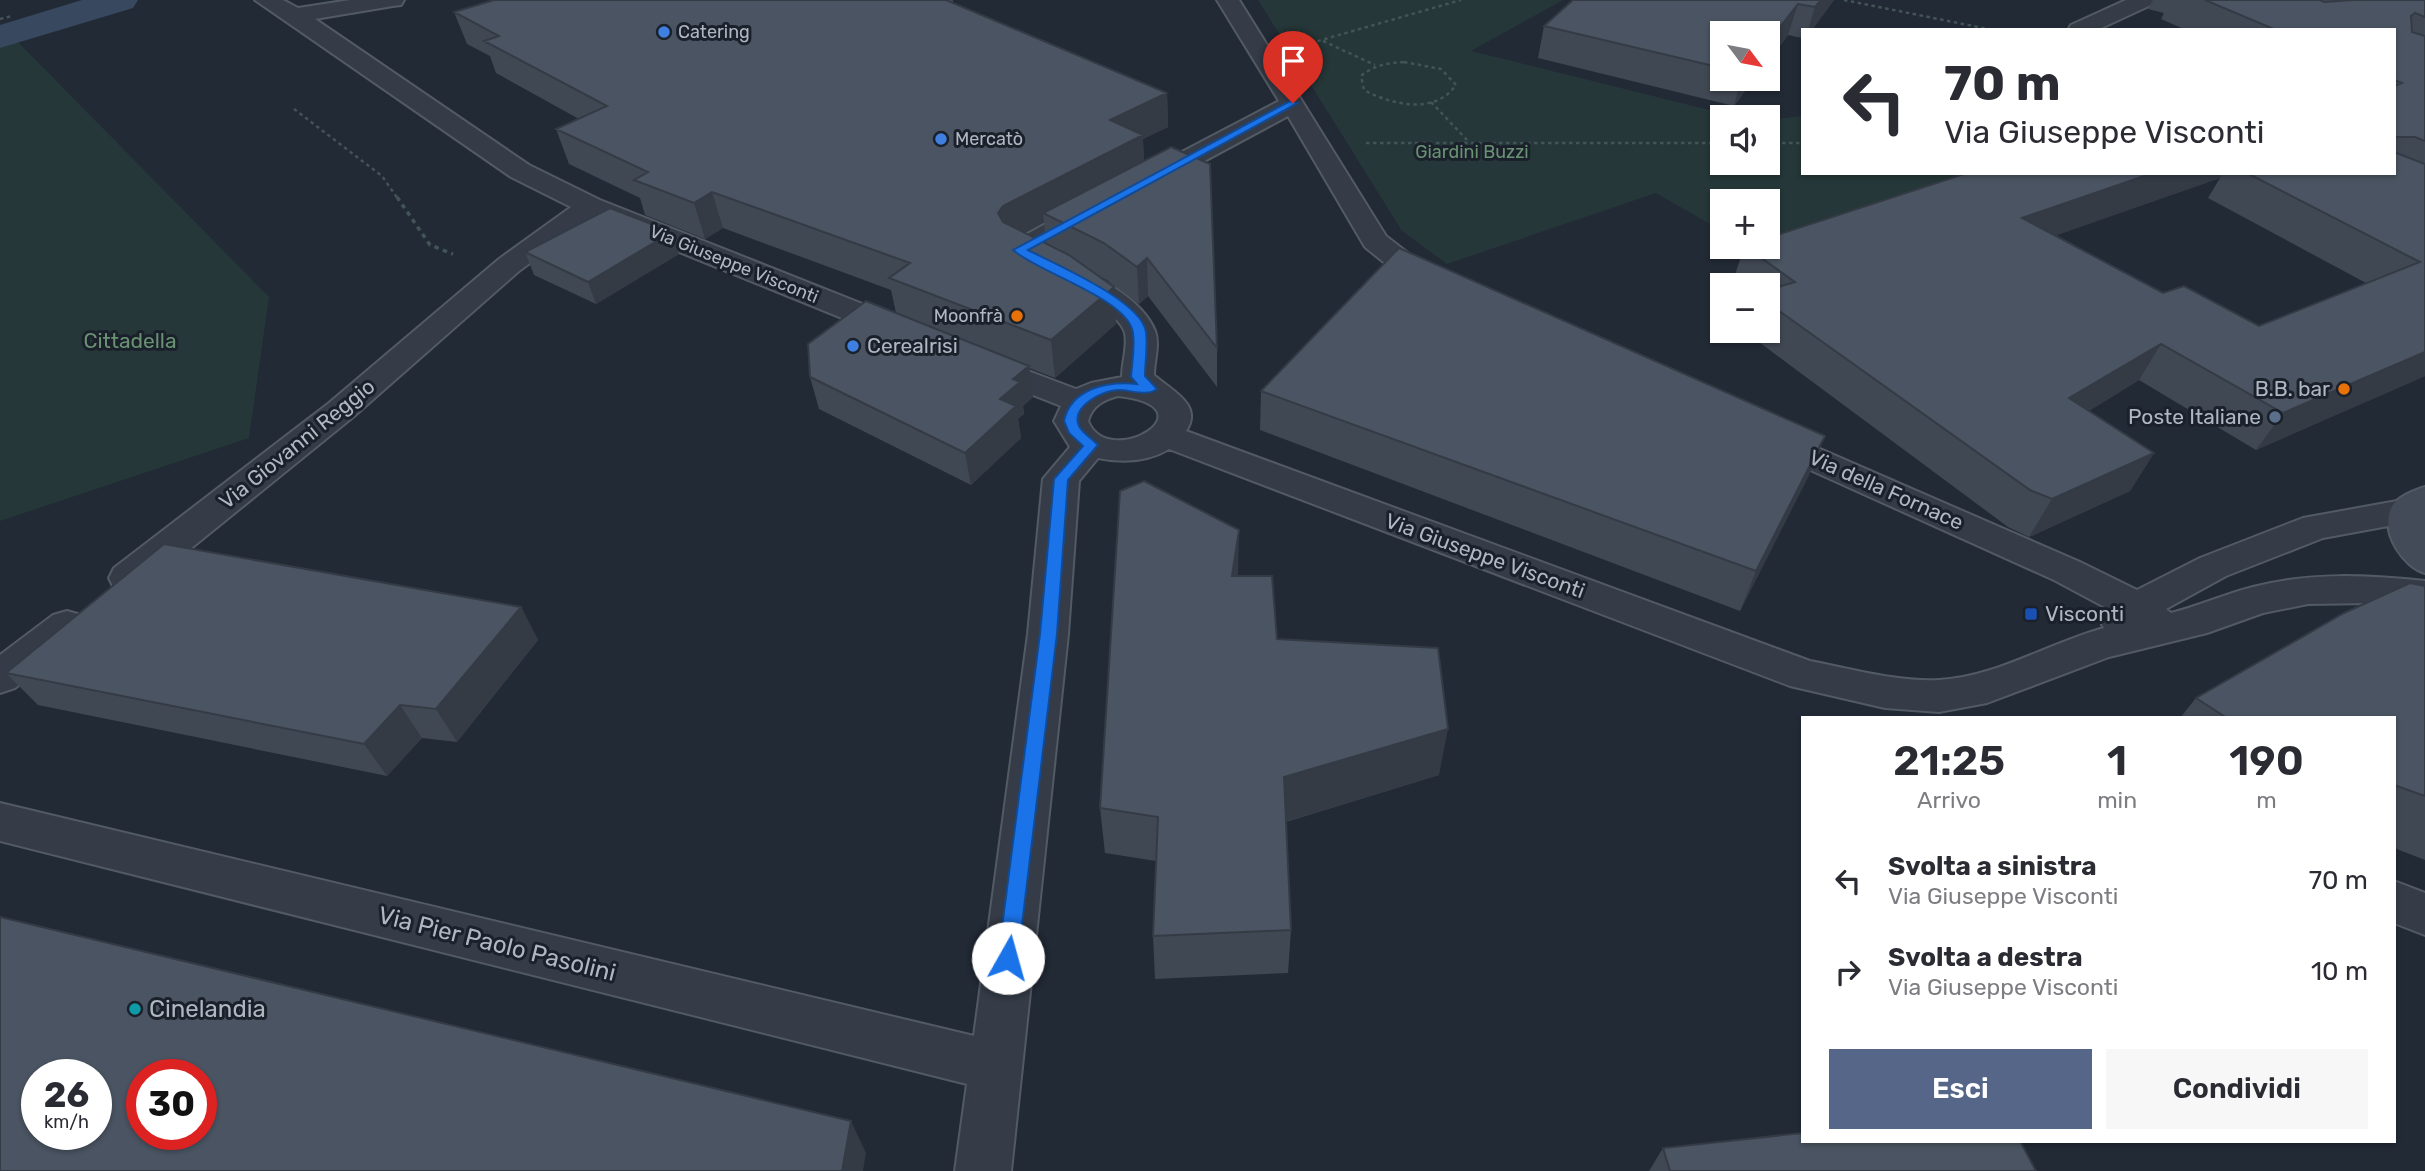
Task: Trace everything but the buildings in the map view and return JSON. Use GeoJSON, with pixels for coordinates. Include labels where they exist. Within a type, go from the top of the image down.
{"type":"FeatureCollection","features":[{"type":"Feature","properties":{"kind":"main road"},"geometry":{"type":"LineString","coordinates":[[2417,505],[2406,526],[2412,544],[2425,560]]}},
{"type":"Feature","properties":{"kind":"street","name":"Via Giuseppe Visconti"},"geometry":{"type":"LineString","coordinates":[[265,0],[295,15],[357,37],[520,172],[590,206],[923,339]]}},
{"type":"Feature","properties":{"kind":"street"},"geometry":{"type":"LineString","coordinates":[[295,15],[393,0]]}},
{"type":"Feature","properties":{"kind":"street"},"geometry":{"type":"LineString","coordinates":[[357,37],[416,0]]}},
{"type":"Feature","properties":{"kind":"street"},"geometry":{"type":"LineString","coordinates":[[1228,0],[1375,241],[1433,288],[1458,299]]}},
{"type":"Feature","properties":{"kind":"street"},"geometry":{"type":"LineString","coordinates":[[2083,28],[2143,0]]}},
{"type":"Feature","properties":{"kind":"street"},"geometry":{"type":"LineString","coordinates":[[1150,389],[1118,386],[1090,395],[1079,402],[1071,421],[1080,439],[1091,445],[1123,451],[1139,449],[1166,436],[1175,426],[1177,415],[1173,404],[1150,389],[1138,377],[1140,330],[1130,316],[1115,301],[1019,250],[1293,103]]}},
{"type":"Feature","properties":{"kind":"street","name":"Via Giovanni Reggio"},"geometry":{"type":"LineString","coordinates":[[0,677],[313,433],[500,273],[590,206]]}},
{"type":"Feature","properties":{"kind":"street"},"geometry":{"type":"LineString","coordinates":[[959,354],[1079,402]]}},
{"type":"Feature","properties":{"kind":"street","name":"Via della Fornace"},"geometry":{"type":"LineString","coordinates":[[1734,422],[2067,571],[2152,619]]}},
{"type":"Feature","properties":{"kind":"street","name":"Via Giuseppe Visconti"},"geometry":{"type":"LineString","coordinates":[[1166,436],[1805,675],[1885,692],[1938,696],[1971,705],[1987,687],[2101,644],[2152,619],[2207,619],[2256,600],[2308,590],[2373,589],[2425,595]]}},
{"type":"Feature","properties":{"kind":"street"},"geometry":{"type":"LineString","coordinates":[[983,1171],[1048,634],[1061,479],[1091,445]]}},
{"type":"Feature","properties":{"kind":"street"},"geometry":{"type":"LineString","coordinates":[[2152,619],[2151,600],[2213,567],[2316,527],[2417,505]]}},
{"type":"Feature","properties":{"kind":"street","name":"Via Pier Paolo Pasolini"},"geometry":{"type":"LineString","coordinates":[[0,822],[995,1066]]}},
{"type":"Feature","properties":{"kind":"street"},"geometry":{"type":"LineString","coordinates":[[2396,903],[2425,914]]}},
{"type":"Feature","properties":{"kind":"path"},"geometry":{"type":"LineString","coordinates":[[1264,57],[1461,0]]}},
{"type":"Feature","properties":{"kind":"path"},"geometry":{"type":"LineString","coordinates":[[1844,0],[1983,28]]}},
{"type":"Feature","properties":{"kind":"path"},"geometry":{"type":"LineString","coordinates":[[0,19],[12,16]]}},
{"type":"Feature","properties":{"kind":"path"},"geometry":{"type":"LineString","coordinates":[[1322,40],[1375,66]]}},
{"type":"Feature","properties":{"kind":"path"},"geometry":{"type":"LineString","coordinates":[[1404,61],[1435,66],[1454,78],[1456,85],[1453,92],[1431,102],[1401,103],[1373,95],[1364,90],[1360,83],[1361,76],[1375,66],[1404,61]]}},
{"type":"Feature","properties":{"kind":"path"},"geometry":{"type":"LineString","coordinates":[[1431,102],[1468,142]]}},
{"type":"Feature","properties":{"kind":"path"},"geometry":{"type":"LineString","coordinates":[[294,109],[382,176],[430,245],[500,273]]}},
{"type":"Feature","properties":{"kind":"path"},"geometry":{"type":"LineString","coordinates":[[1317,144],[1710,143]]}},
{"type":"Feature","properties":{"kind":"path"},"geometry":{"type":"LineString","coordinates":[[1780,143],[1801,143]]}},
{"type":"Feature","properties":{"kind":"green space","name":"Giardini Buzzi"},"geometry":{"type":"Polygon","coordinates":[[[1258,0],[1563,0],[1471,51],[1710,110],[1710,175],[1780,175],[1780,119],[1801,116],[1801,175],[1982,175],[1780,240],[1780,189],[1710,189],[1710,224],[1656,193],[1447,264],[1402,231],[1258,0]]]}},
{"type":"Feature","properties":{"kind":"green space","name":"Cittadella"},"geometry":{"type":"Polygon","coordinates":[[[15,39],[269,297],[249,438],[0,521],[0,44],[15,39]]]}},
{"type":"Feature","properties":{"kind":"waterway"},"geometry":{"type":"LineString","coordinates":[[0,37],[120,0]]}},
{"type":"Feature","properties":{"kind":"place","name":"Catering"},"geometry":{"type":"Point","coordinates":[664,32]}},
{"type":"Feature","properties":{"kind":"place","name":"Mercatò"},"geometry":{"type":"Point","coordinates":[941,139]}},
{"type":"Feature","properties":{"kind":"place","name":"Moonfrà"},"geometry":{"type":"Point","coordinates":[1017,316]}},
{"type":"Feature","properties":{"kind":"place","name":"Cerealrisi"},"geometry":{"type":"Point","coordinates":[853,346]}},
{"type":"Feature","properties":{"kind":"place","name":"B.B. bar"},"geometry":{"type":"Point","coordinates":[2344,389]}},
{"type":"Feature","properties":{"kind":"place","name":"Poste Italiane"},"geometry":{"type":"Point","coordinates":[2275,417]}},
{"type":"Feature","properties":{"kind":"place","name":"Visconti"},"geometry":{"type":"Point","coordinates":[2031,614]}},
{"type":"Feature","properties":{"kind":"place","name":"Cinelandia"},"geometry":{"type":"Point","coordinates":[135,1009]}},
{"type":"Feature","properties":{"kind":"route"},"geometry":{"type":"LineString","coordinates":[[1008,958],[1048,634],[1061,479],[1091,445],[1080,439],[1074,430],[1071,421],[1073,411],[1079,402],[1103,389],[1118,386],[1150,389],[1138,377],[1140,330],[1130,316],[1115,301],[1019,250],[1293,103]]}}]}
